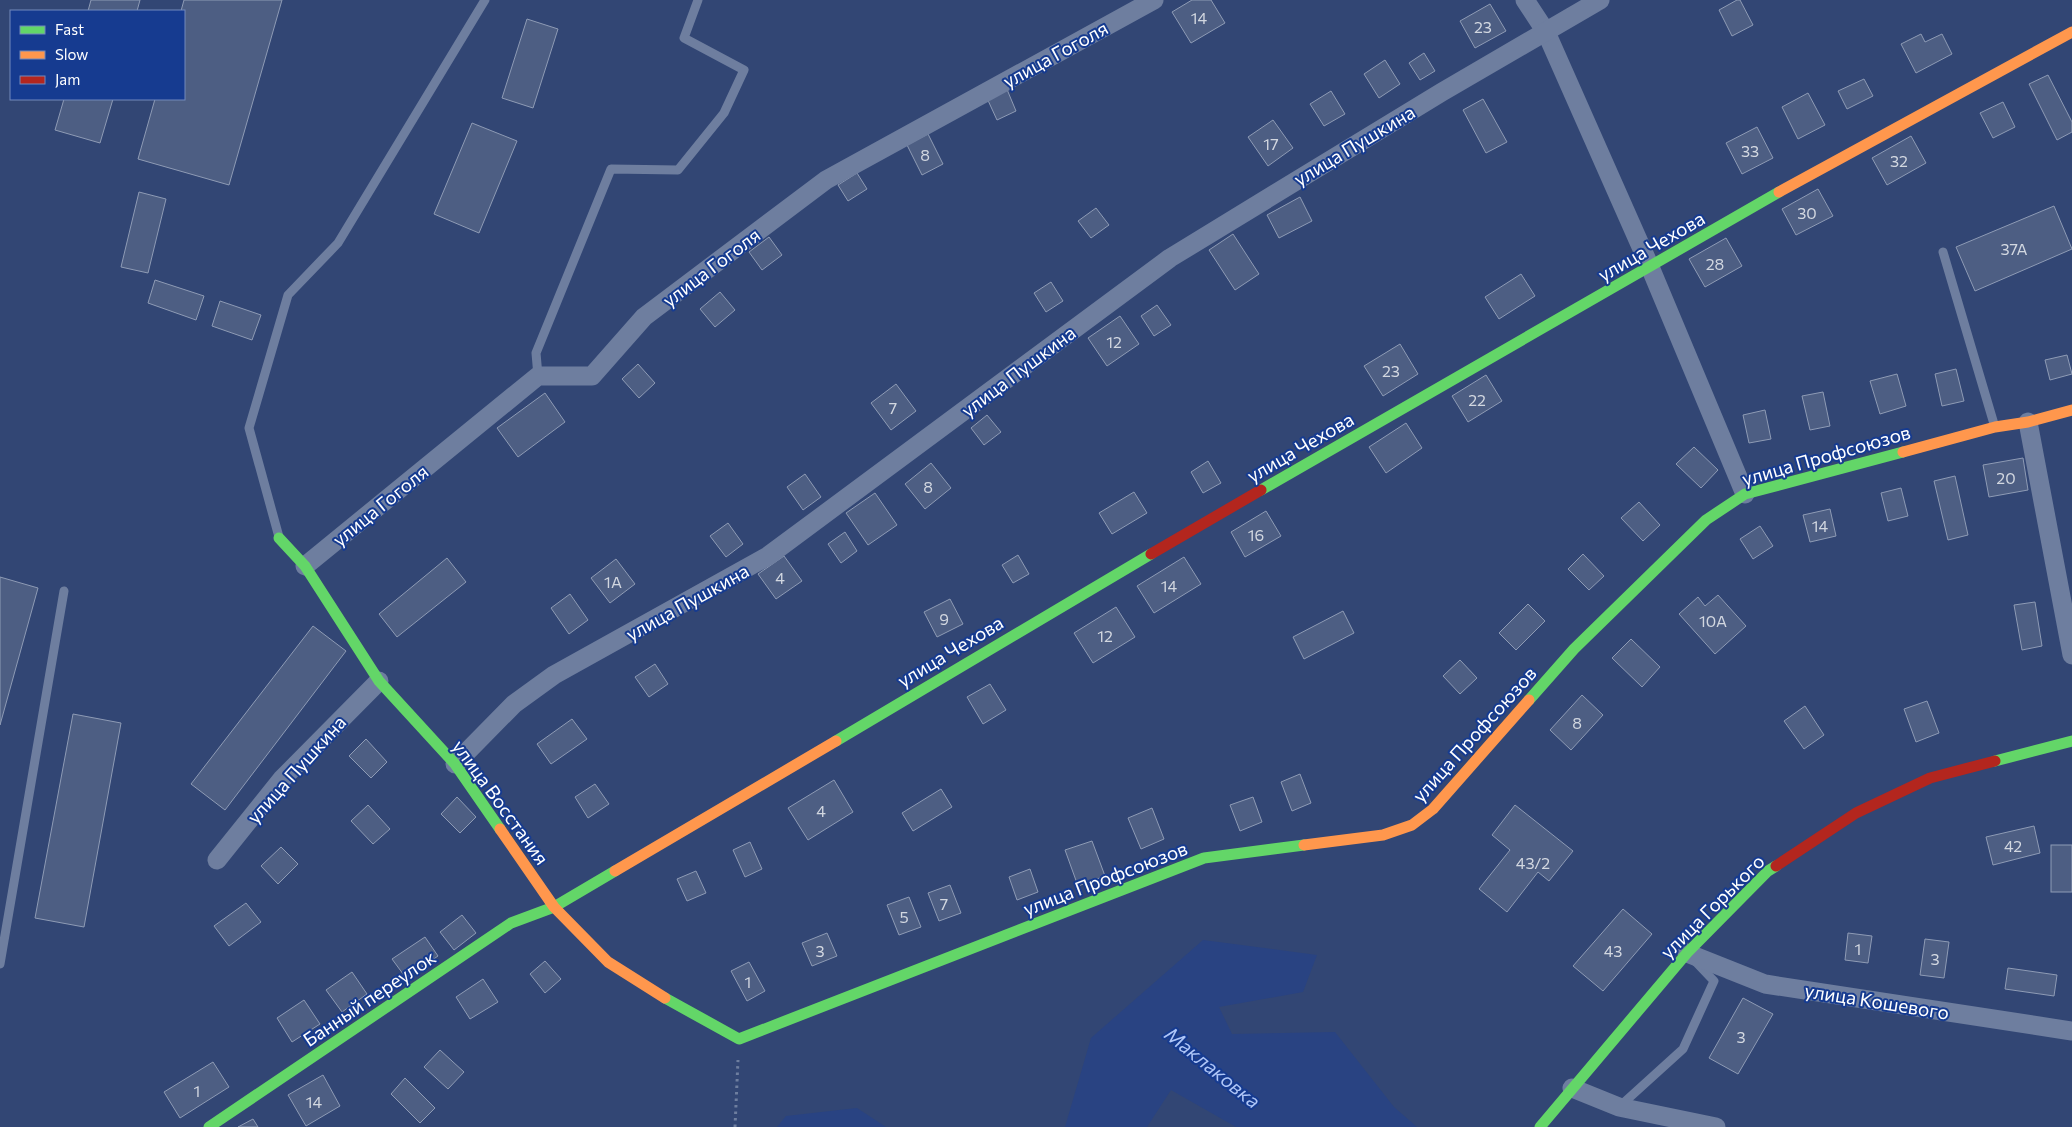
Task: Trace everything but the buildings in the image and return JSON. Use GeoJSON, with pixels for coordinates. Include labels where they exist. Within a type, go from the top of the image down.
{"type":"FeatureCollection","features":[{"type":"Feature","properties":{"kind":"street","name":"улица Гоголя"},"geometry":{"type":"LineString","coordinates":[[305,566],[538,376],[592,376],[644,317],[826,180],[1154,0]]}},
{"type":"Feature","properties":{"kind":"street"},"geometry":{"type":"LineString","coordinates":[[1525,0],[1546,32],[1650,267],[1745,494]]}},
{"type":"Feature","properties":{"kind":"street","name":"улица Пушкина"},"geometry":{"type":"LineString","coordinates":[[455,764],[514,704],[554,675],[768,556],[1170,258],[1442,92],[1600,0]]}},
{"type":"Feature","properties":{"kind":"street","name":"улица Чехова"},"geometry":{"type":"LineString","coordinates":[[554,907],[1028,625],[1816,171],[2072,32]]}},
{"type":"Feature","properties":{"kind":"street","name":"улица Профсоюзов"},"geometry":{"type":"LineString","coordinates":[[739,1039],[1204,858],[1383,835],[1412,825],[1433,809],[1574,648],[1706,520],[1745,494],[1995,427],[2028,422],[2072,410]]}},
{"type":"Feature","properties":{"kind":"street"},"geometry":{"type":"LineString","coordinates":[[2028,422],[2072,655]]}},
{"type":"Feature","properties":{"kind":"street","name":"улица Восстания"},"geometry":{"type":"LineString","coordinates":[[279,538],[305,566],[379,681],[455,764],[554,907],[608,962],[671,1002],[739,1039]]}},
{"type":"Feature","properties":{"kind":"street","name":"улица Пушкина"},"geometry":{"type":"LineString","coordinates":[[217,860],[282,778],[379,681]]}},
{"type":"Feature","properties":{"kind":"street","name":"улица Горького"},"geometry":{"type":"LineString","coordinates":[[1540,1127],[1687,953],[1768,871],[1856,813],[1930,778],[2072,741]]}},
{"type":"Feature","properties":{"kind":"street","name":"Банный переулок"},"geometry":{"type":"LineString","coordinates":[[209,1127],[510,923],[554,907]]}},
{"type":"Feature","properties":{"kind":"street","name":"улица Кошевого"},"geometry":{"type":"LineString","coordinates":[[1687,953],[1765,984],[2072,1031]]}},
{"type":"Feature","properties":{"kind":"street"},"geometry":{"type":"LineString","coordinates":[[1572,1088],[1619,1107],[1716,1127]]}},
{"type":"Feature","properties":{"kind":"lane"},"geometry":{"type":"LineString","coordinates":[[279,538],[249,428],[288,295],[338,243],[485,0]]}},
{"type":"Feature","properties":{"kind":"lane"},"geometry":{"type":"LineString","coordinates":[[538,376],[536,353],[610,169],[678,170],[724,113],[744,70],[684,38],[698,0]]}},
{"type":"Feature","properties":{"kind":"lane"},"geometry":{"type":"LineString","coordinates":[[1943,252],[1995,427]]}},
{"type":"Feature","properties":{"kind":"lane"},"geometry":{"type":"LineString","coordinates":[[0,964],[64,591]]}},
{"type":"Feature","properties":{"kind":"lane"},"geometry":{"type":"LineString","coordinates":[[1619,1107],[1683,1049],[1714,981],[1687,953]]}},
{"type":"Feature","properties":{"kind":"path"},"geometry":{"type":"LineString","coordinates":[[735,1127],[739,1039]]}},
{"type":"Feature","properties":{"kind":"water","name":"Маклаковка"},"geometry":{"type":"Polygon","coordinates":[[[1203,940],[1317,955],[1303,992],[1219,1007],[1232,1034],[1335,1032],[1394,1107],[1417,1127],[1236,1127],[1171,1090],[1147,1127],[1065,1127],[1091,1038],[1203,940]]]}},
{"type":"Feature","properties":{"kind":"water"},"geometry":{"type":"Polygon","coordinates":[[[857,1108],[886,1127],[777,1127],[786,1116],[857,1108]]]}},
{"type":"Feature","properties":{"kind":"traffic: fast"},"geometry":{"type":"LineString","coordinates":[[1261,490],[1779,192]]}},
{"type":"Feature","properties":{"kind":"traffic: fast"},"geometry":{"type":"LineString","coordinates":[[1529,700],[1574,649],[1706,520],[1745,494],[1903,452]]}},
{"type":"Feature","properties":{"kind":"traffic: fast"},"geometry":{"type":"LineString","coordinates":[[279,538],[305,566],[379,681],[455,764],[500,829]]}},
{"type":"Feature","properties":{"kind":"traffic: fast"},"geometry":{"type":"LineString","coordinates":[[836,741],[1151,554]]}},
{"type":"Feature","properties":{"kind":"traffic: fast"},"geometry":{"type":"LineString","coordinates":[[1995,761],[2072,741]]}},
{"type":"Feature","properties":{"kind":"traffic: fast"},"geometry":{"type":"LineString","coordinates":[[665,998],[739,1039],[1204,858],[1304,845]]}},
{"type":"Feature","properties":{"kind":"traffic: fast"},"geometry":{"type":"LineString","coordinates":[[1540,1127],[1687,953],[1768,871],[1776,866]]}},
{"type":"Feature","properties":{"kind":"traffic: fast"},"geometry":{"type":"LineString","coordinates":[[209,1127],[511,923],[554,907],[615,871]]}},
{"type":"Feature","properties":{"kind":"traffic: slow"},"geometry":{"type":"LineString","coordinates":[[1779,192],[2072,32]]}},
{"type":"Feature","properties":{"kind":"traffic: slow"},"geometry":{"type":"LineString","coordinates":[[1903,452],[1995,427],[2028,422],[2072,410]]}},
{"type":"Feature","properties":{"kind":"traffic: slow"},"geometry":{"type":"LineString","coordinates":[[1304,845],[1383,835],[1412,825],[1433,809],[1529,700]]}},
{"type":"Feature","properties":{"kind":"traffic: slow"},"geometry":{"type":"LineString","coordinates":[[615,871],[836,741]]}},
{"type":"Feature","properties":{"kind":"traffic: slow"},"geometry":{"type":"LineString","coordinates":[[500,829],[554,907],[608,962],[665,998]]}},
{"type":"Feature","properties":{"kind":"traffic: jam"},"geometry":{"type":"LineString","coordinates":[[1151,554],[1261,490]]}},
{"type":"Feature","properties":{"kind":"traffic: jam"},"geometry":{"type":"LineString","coordinates":[[1776,866],[1856,813],[1930,778],[1995,761]]}}]}
